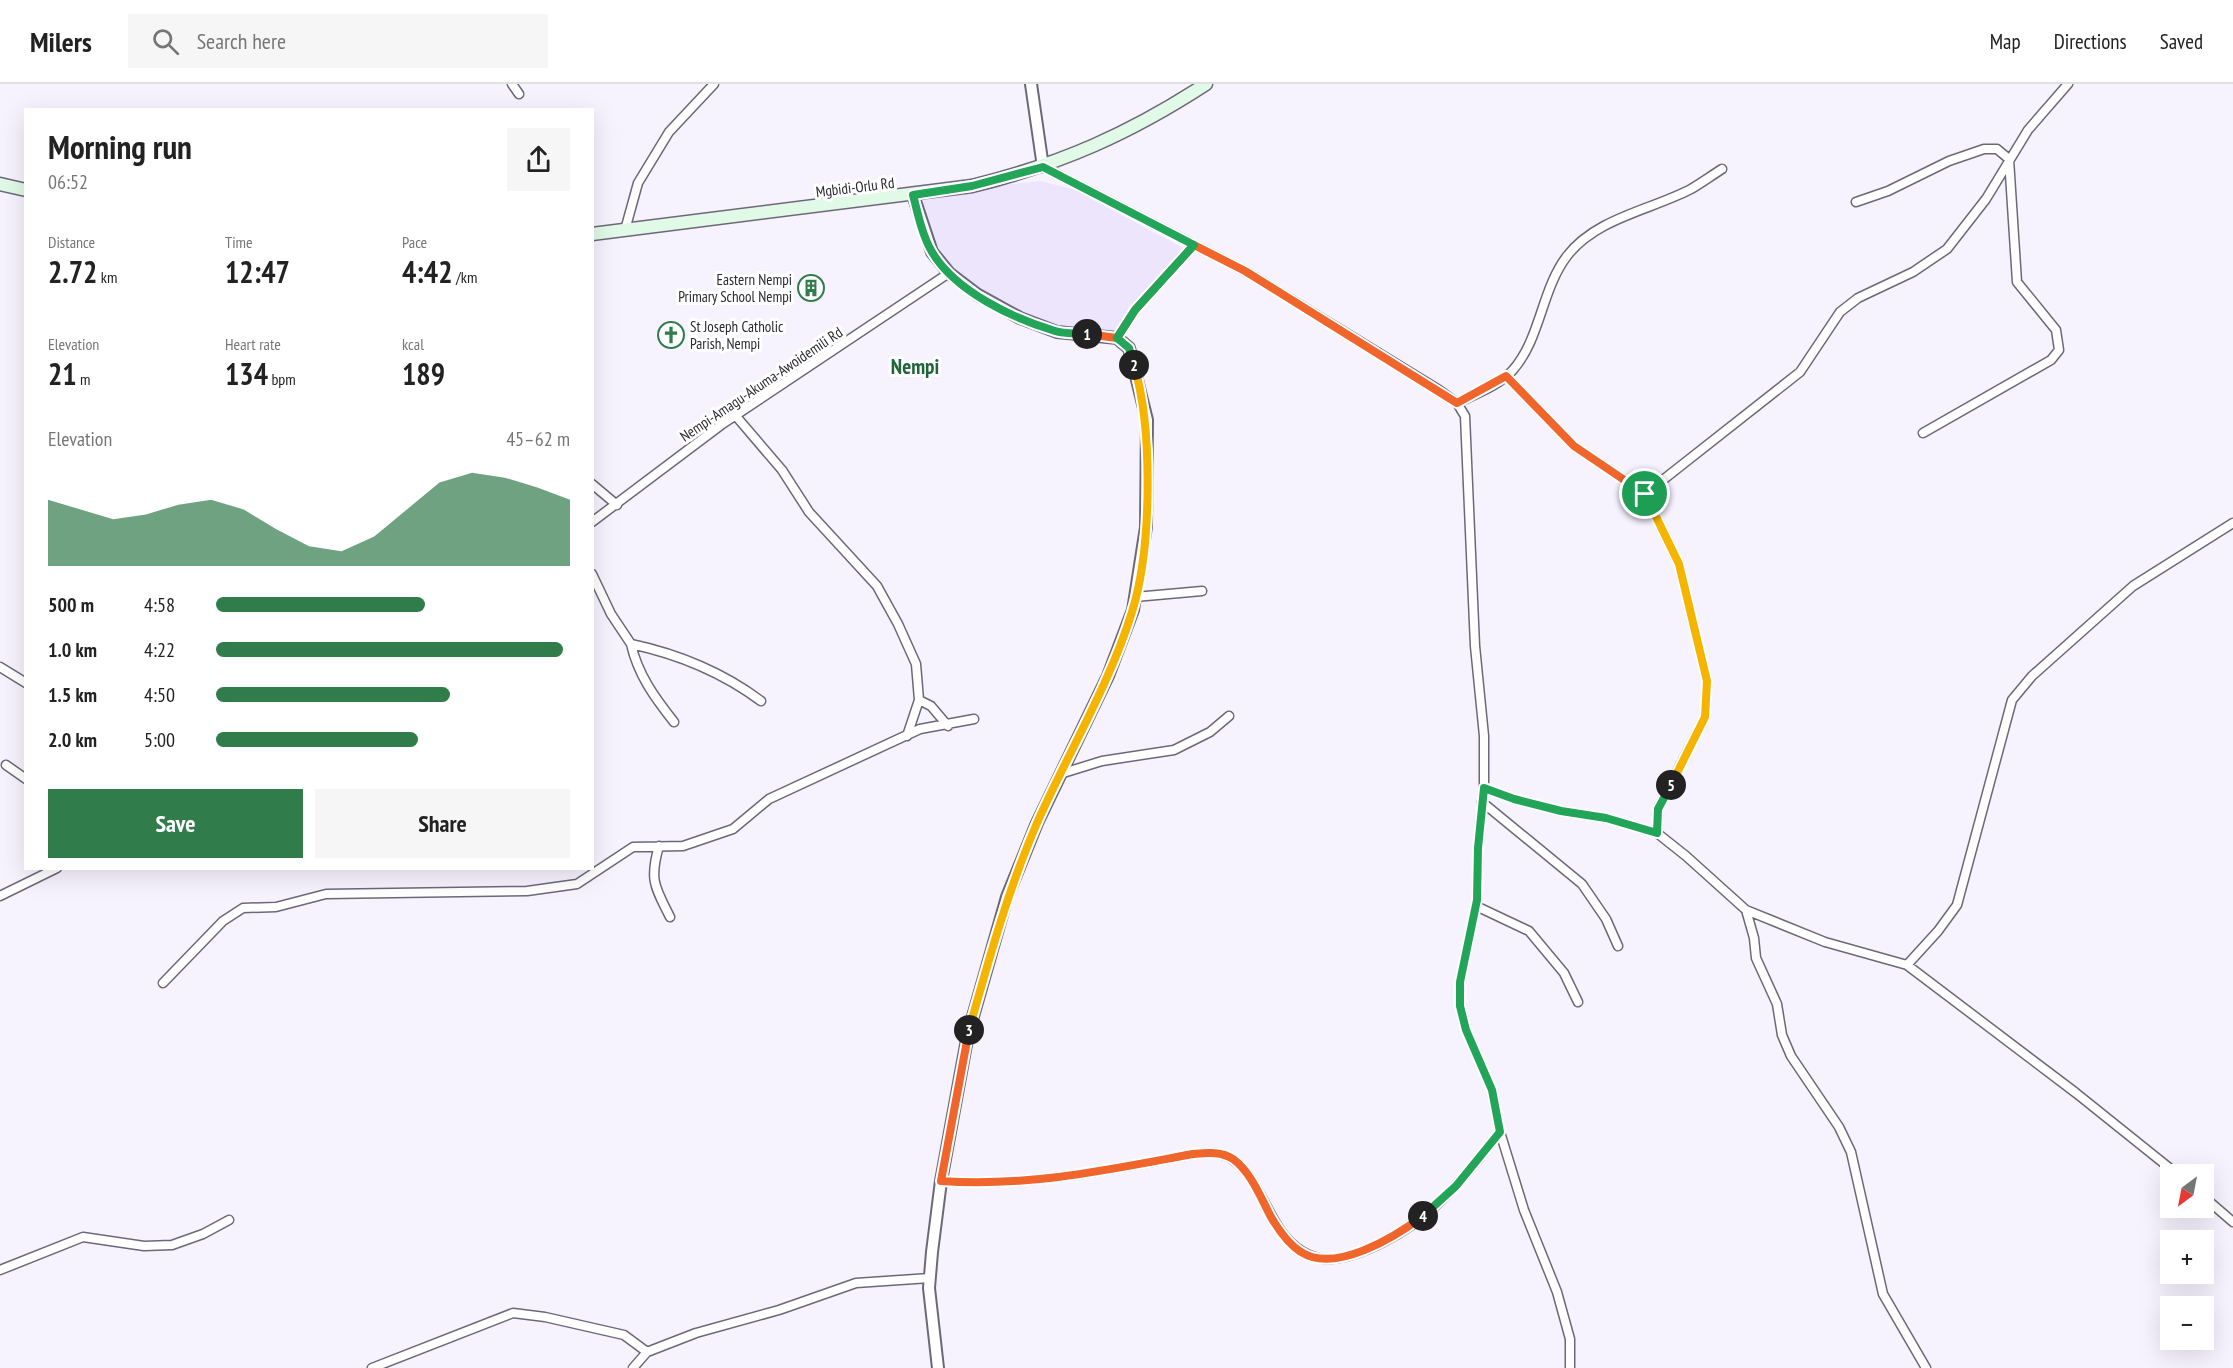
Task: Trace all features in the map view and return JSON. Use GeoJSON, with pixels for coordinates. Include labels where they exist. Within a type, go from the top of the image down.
{"type":"FeatureCollection","features":[{"type":"Feature","properties":{"kind":"main road","name":"Mgbidi-Orlu Rd"},"geometry":{"type":"LineString","coordinates":[[594,234],[972,186],[1043,167],[1121,134],[1206,84]]}},
{"type":"Feature","properties":{"kind":"main road"},"geometry":{"type":"LineString","coordinates":[[0,184],[24,190]]}},
{"type":"Feature","properties":{"kind":"street"},"geometry":{"type":"LineString","coordinates":[[512,84],[519,94]]}},
{"type":"Feature","properties":{"kind":"street"},"geometry":{"type":"LineString","coordinates":[[625,230],[638,183],[663,142],[714,84]]}},
{"type":"Feature","properties":{"kind":"street"},"geometry":{"type":"LineString","coordinates":[[1031,84],[1043,167],[1245,271],[1457,403],[1465,416],[1475,646],[1484,736],[1484,788],[1476,906],[1460,982],[1460,1006],[1466,1030],[1492,1090],[1500,1132],[1524,1210],[1557,1292],[1570,1339],[1570,1368]]}},
{"type":"Feature","properties":{"kind":"street"},"geometry":{"type":"LineString","coordinates":[[1645,494],[1800,372],[1840,312],[1858,298],[1913,272],[1947,249],[1976,213],[2028,130],[2068,84]]}},
{"type":"Feature","properties":{"kind":"street"},"geometry":{"type":"LineString","coordinates":[[1856,202],[1888,191],[1949,161],[1984,149],[1997,149],[2009,159],[2017,282],[2056,330],[2059,350],[2051,360],[1923,433]]}},
{"type":"Feature","properties":{"kind":"street"},"geometry":{"type":"LineString","coordinates":[[1457,403],[1506,376],[1528,348],[1549,291],[1567,256],[1583,240],[1612,222],[1691,189],[1722,169]]}},
{"type":"Feature","properties":{"kind":"street"},"geometry":{"type":"LineString","coordinates":[[913,195],[932,252],[949,273],[978,295],[1020,318],[1057,332],[1117,338],[1129,348],[1147,420],[1146,527],[1135,597],[1121,644],[1060,774],[1007,897],[968,1034],[941,1181],[930,1278],[932,1330],[938,1368]]}},
{"type":"Feature","properties":{"kind":"street"},"geometry":{"type":"LineString","coordinates":[[1117,338],[1135,310],[1194,245]]}},
{"type":"Feature","properties":{"kind":"street","name":"Nempi-Amagu-Akuma-Awoidemili Rd"},"geometry":{"type":"LineString","coordinates":[[594,521],[735,415],[949,273]]}},
{"type":"Feature","properties":{"kind":"street"},"geometry":{"type":"LineString","coordinates":[[1506,376],[1574,446],[1645,494],[1679,564],[1707,681],[1705,717],[1658,809],[1657,833]]}},
{"type":"Feature","properties":{"kind":"street"},"geometry":{"type":"LineString","coordinates":[[735,415],[782,470],[809,512],[877,586],[898,624],[916,664],[919,700],[907,736]]}},
{"type":"Feature","properties":{"kind":"street"},"geometry":{"type":"LineString","coordinates":[[594,486],[616,505]]}},
{"type":"Feature","properties":{"kind":"street"},"geometry":{"type":"LineString","coordinates":[[1907,965],[1938,931],[1957,905],[2012,700],[2032,676],[2133,586],[2233,523]]}},
{"type":"Feature","properties":{"kind":"street"},"geometry":{"type":"LineString","coordinates":[[594,577],[612,614],[631,644],[635,661],[651,693],[674,722]]}},
{"type":"Feature","properties":{"kind":"street"},"geometry":{"type":"LineString","coordinates":[[1135,597],[1202,591]]}},
{"type":"Feature","properties":{"kind":"street"},"geometry":{"type":"LineString","coordinates":[[631,644],[667,652],[709,669],[761,701]]}},
{"type":"Feature","properties":{"kind":"street"},"geometry":{"type":"LineString","coordinates":[[0,667],[24,682]]}},
{"type":"Feature","properties":{"kind":"street"},"geometry":{"type":"LineString","coordinates":[[919,700],[931,706],[948,726]]}},
{"type":"Feature","properties":{"kind":"street"},"geometry":{"type":"LineString","coordinates":[[1060,774],[1102,761],[1174,750],[1210,732],[1229,716]]}},
{"type":"Feature","properties":{"kind":"street"},"geometry":{"type":"LineString","coordinates":[[163,983],[223,921],[243,908],[276,907],[326,894],[527,891],[577,884],[633,847],[683,846],[733,828],[769,799],[920,729],[948,726],[974,719]]}},
{"type":"Feature","properties":{"kind":"street"},"geometry":{"type":"LineString","coordinates":[[6,765],[24,778]]}},
{"type":"Feature","properties":{"kind":"street"},"geometry":{"type":"LineString","coordinates":[[1484,788],[1523,802],[1606,818],[1657,833],[1746,910],[1825,942],[1907,965],[2076,1093],[2165,1164]]}},
{"type":"Feature","properties":{"kind":"street"},"geometry":{"type":"LineString","coordinates":[[1482,802],[1582,884],[1606,919],[1618,946]]}},
{"type":"Feature","properties":{"kind":"street"},"geometry":{"type":"LineString","coordinates":[[659,846],[652,869],[656,890],[670,917]]}},
{"type":"Feature","properties":{"kind":"street"},"geometry":{"type":"LineString","coordinates":[[0,896],[53,870]]}},
{"type":"Feature","properties":{"kind":"street"},"geometry":{"type":"LineString","coordinates":[[1476,906],[1529,931],[1564,973],[1578,1002]]}},
{"type":"Feature","properties":{"kind":"street"},"geometry":{"type":"LineString","coordinates":[[1746,910],[1754,938],[1756,957],[1777,1004],[1782,1035],[1791,1056],[1839,1127],[1851,1152],[1882,1294],[1926,1368]]}},
{"type":"Feature","properties":{"kind":"street"},"geometry":{"type":"LineString","coordinates":[[941,1181],[989,1184],[1035,1181],[1193,1154],[1219,1153],[1233,1159],[1244,1172],[1284,1235],[1301,1252],[1323,1259],[1340,1257],[1365,1249],[1403,1231],[1433,1209],[1456,1186],[1500,1132]]}},
{"type":"Feature","properties":{"kind":"street"},"geometry":{"type":"LineString","coordinates":[[2214,1206],[2233,1222]]}},
{"type":"Feature","properties":{"kind":"street"},"geometry":{"type":"LineString","coordinates":[[0,1270],[83,1237],[144,1246],[171,1245],[203,1234],[229,1220]]}},
{"type":"Feature","properties":{"kind":"street"},"geometry":{"type":"LineString","coordinates":[[633,1368],[647,1352],[696,1333],[779,1310],[856,1282],[930,1278]]}},
{"type":"Feature","properties":{"kind":"street"},"geometry":{"type":"LineString","coordinates":[[372,1368],[513,1313],[546,1317],[624,1335],[647,1352]]}},
{"type":"Feature","properties":{"kind":"shaded area"},"geometry":{"type":"Polygon","coordinates":[[[1041,181],[1075,190],[1189,251],[1117,338],[1051,330],[949,273],[929,245],[913,195],[1041,181]]]}},
{"type":"Feature","properties":{"kind":"place","name":"Eastern Nempi Primary School Nempi"},"geometry":{"type":"Point","coordinates":[811,288]}},
{"type":"Feature","properties":{"kind":"place","name":"St Joseph Catholic Parish, Nempi"},"geometry":{"type":"Point","coordinates":[671,335]}},
{"type":"Feature","properties":{"kind":"district","name":"Nempi"},"geometry":{"type":"Point","coordinates":[915,366]}},
{"type":"Feature","properties":{"kind":"route"},"geometry":{"type":"LineString","coordinates":[[1645,494],[1574,446],[1506,376],[1457,403],[1245,271],[1194,245],[1167,278],[1135,310],[1117,338],[1057,332],[1020,318],[978,295],[949,273],[932,252],[921,226],[913,195],[972,186],[1043,167],[1194,245],[1190,251],[1167,278],[1135,310],[1117,338],[1129,348],[1147,420],[1146,527],[1133,610],[1108,676],[1037,823],[1007,897],[968,1034],[941,1181],[989,1184],[1035,1181],[1193,1154],[1219,1153],[1233,1159],[1244,1172],[1284,1235],[1301,1252],[1323,1259],[1340,1257],[1365,1249],[1403,1231],[1433,1209],[1456,1186],[1500,1132],[1492,1090],[1466,1030],[1460,1006],[1460,982],[1477,900],[1478,848],[1484,788],[1514,799],[1561,811],[1606,818],[1657,833],[1658,809],[1705,717],[1707,681],[1679,564],[1645,494]]}}]}
